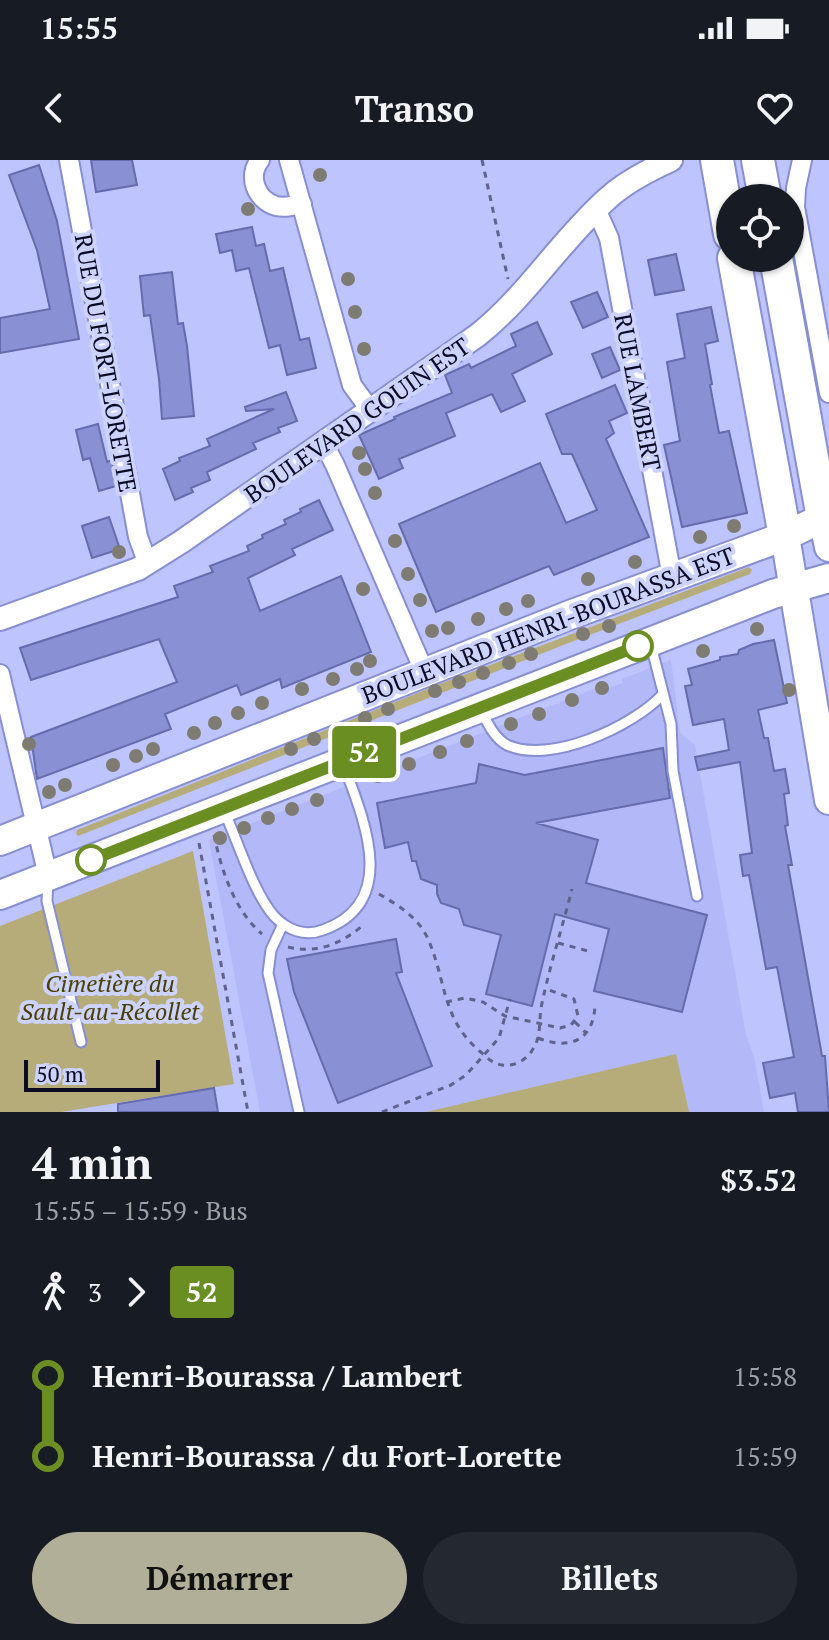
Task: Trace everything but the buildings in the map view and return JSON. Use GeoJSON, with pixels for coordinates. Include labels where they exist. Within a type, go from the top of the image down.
{"type":"FeatureCollection","features":[{"type":"Feature","properties":{"kind":"highway"},"geometry":{"type":"LineString","coordinates":[[717,160],[721,184]]}},
{"type":"Feature","properties":{"kind":"highway"},"geometry":{"type":"LineString","coordinates":[[758,160],[762,184]]}},
{"type":"Feature","properties":{"kind":"highway"},"geometry":{"type":"LineString","coordinates":[[737,272],[785,536]]}},
{"type":"Feature","properties":{"kind":"highway"},"geometry":{"type":"LineString","coordinates":[[779,272],[828,523]]}},
{"type":"Feature","properties":{"kind":"main road","name":"BOULEVARD HENRI-BOURASSA EST"},"geometry":{"type":"LineString","coordinates":[[0,841],[424,671],[672,577],[828,523]]}},
{"type":"Feature","properties":{"kind":"main road"},"geometry":{"type":"LineString","coordinates":[[785,536],[829,800]]}},
{"type":"Feature","properties":{"kind":"main road"},"geometry":{"type":"LineString","coordinates":[[0,895],[650,641],[793,588],[829,578]]}},
{"type":"Feature","properties":{"kind":"street","name":"RUE DU FORT-LORETTE"},"geometry":{"type":"LineString","coordinates":[[69,160],[138,537],[148,564]]}},
{"type":"Feature","properties":{"kind":"street"},"geometry":{"type":"LineString","coordinates":[[260,160],[252,178],[261,196],[277,206],[302,204]]}},
{"type":"Feature","properties":{"kind":"street"},"geometry":{"type":"LineString","coordinates":[[289,160],[352,385],[371,411]]}},
{"type":"Feature","properties":{"kind":"street"},"geometry":{"type":"LineString","coordinates":[[802,160],[795,207],[829,393]]}},
{"type":"Feature","properties":{"kind":"street","name":"BOULEVARD GOUIN EST"},"geometry":{"type":"LineString","coordinates":[[0,619],[148,564],[324,444],[504,314],[596,209],[626,184],[668,161]]}},
{"type":"Feature","properties":{"kind":"street","name":"RUE LAMBERT"},"geometry":{"type":"LineString","coordinates":[[596,209],[609,238],[672,577]]}},
{"type":"Feature","properties":{"kind":"street"},"geometry":{"type":"LineString","coordinates":[[324,444],[424,671]]}},
{"type":"Feature","properties":{"kind":"street"},"geometry":{"type":"LineString","coordinates":[[0,674],[48,876]]}},
{"type":"Feature","properties":{"kind":"lane"},"geometry":{"type":"LineString","coordinates":[[650,641],[671,724],[673,771],[697,896]]}},
{"type":"Feature","properties":{"kind":"lane"},"geometry":{"type":"LineString","coordinates":[[479,707],[489,726],[508,745],[556,748],[617,727],[646,710],[663,694]]}},
{"type":"Feature","properties":{"kind":"lane"},"geometry":{"type":"LineString","coordinates":[[222,808],[262,897],[274,916],[283,924],[308,934],[332,927],[356,910],[369,888],[369,849],[342,761]]}},
{"type":"Feature","properties":{"kind":"lane"},"geometry":{"type":"LineString","coordinates":[[48,876],[47,901],[81,1042]]}},
{"type":"Feature","properties":{"kind":"lane"},"geometry":{"type":"LineString","coordinates":[[283,924],[271,950],[268,973],[299,1112]]}},
{"type":"Feature","properties":{"kind":"path"},"geometry":{"type":"LineString","coordinates":[[482,160],[509,283]]}},
{"type":"Feature","properties":{"kind":"path"},"geometry":{"type":"LineString","coordinates":[[214,838],[225,877],[248,919],[264,935]]}},
{"type":"Feature","properties":{"kind":"path"},"geometry":{"type":"LineString","coordinates":[[199,841],[248,1112]]}},
{"type":"Feature","properties":{"kind":"path"},"geometry":{"type":"LineString","coordinates":[[369,888],[401,907],[428,938],[446,1002],[459,1028],[484,1055],[506,1066],[527,1057],[538,1038],[546,989],[572,889]]}},
{"type":"Feature","properties":{"kind":"path"},"geometry":{"type":"LineString","coordinates":[[558,943],[592,952]]}},
{"type":"Feature","properties":{"kind":"path"},"geometry":{"type":"LineString","coordinates":[[546,989],[574,999],[578,1010],[575,1022]]}},
{"type":"Feature","properties":{"kind":"path"},"geometry":{"type":"LineString","coordinates":[[446,1002],[465,998],[483,1002],[505,1016],[560,1028],[575,1022]]}},
{"type":"Feature","properties":{"kind":"path"},"geometry":{"type":"LineString","coordinates":[[382,1112],[451,1085],[466,1075],[499,1038],[510,999]]}},
{"type":"Feature","properties":{"kind":"path"},"geometry":{"type":"LineString","coordinates":[[538,1038],[562,1045],[573,1043],[586,1033],[594,1018],[595,1006]]}},
{"type":"Feature","properties":{"kind":"path"},"geometry":{"type":"LineString","coordinates":[[575,1022],[586,1033]]}},
{"type":"Feature","properties":{"kind":"shaded area"},"geometry":{"type":"Polygon","coordinates":[[[671,660],[680,733],[695,745],[746,1035],[754,1057],[764,1112],[260,1112],[209,840],[606,684],[608,688],[623,683],[622,679],[671,660]]]}},
{"type":"Feature","properties":{"kind":"green space"},"geometry":{"type":"Polygon","coordinates":[[[749,567],[752,570],[750,574],[78,836],[76,834],[77,830],[440,684],[749,567]]]}},
{"type":"Feature","properties":{"kind":"green space","name":"Cimetière du Sault-au-Récollet"},"geometry":{"type":"Polygon","coordinates":[[[193,851],[234,1084],[61,1112],[0,1112],[0,926],[193,851]]]}},
{"type":"Feature","properties":{"kind":"green space"},"geometry":{"type":"Polygon","coordinates":[[[676,1054],[689,1112],[426,1112],[676,1054]]]}},
{"type":"Feature","properties":{"kind":"bus line","name":"52"},"geometry":{"type":"LineString","coordinates":[[91,860],[638,646]]}}]}
